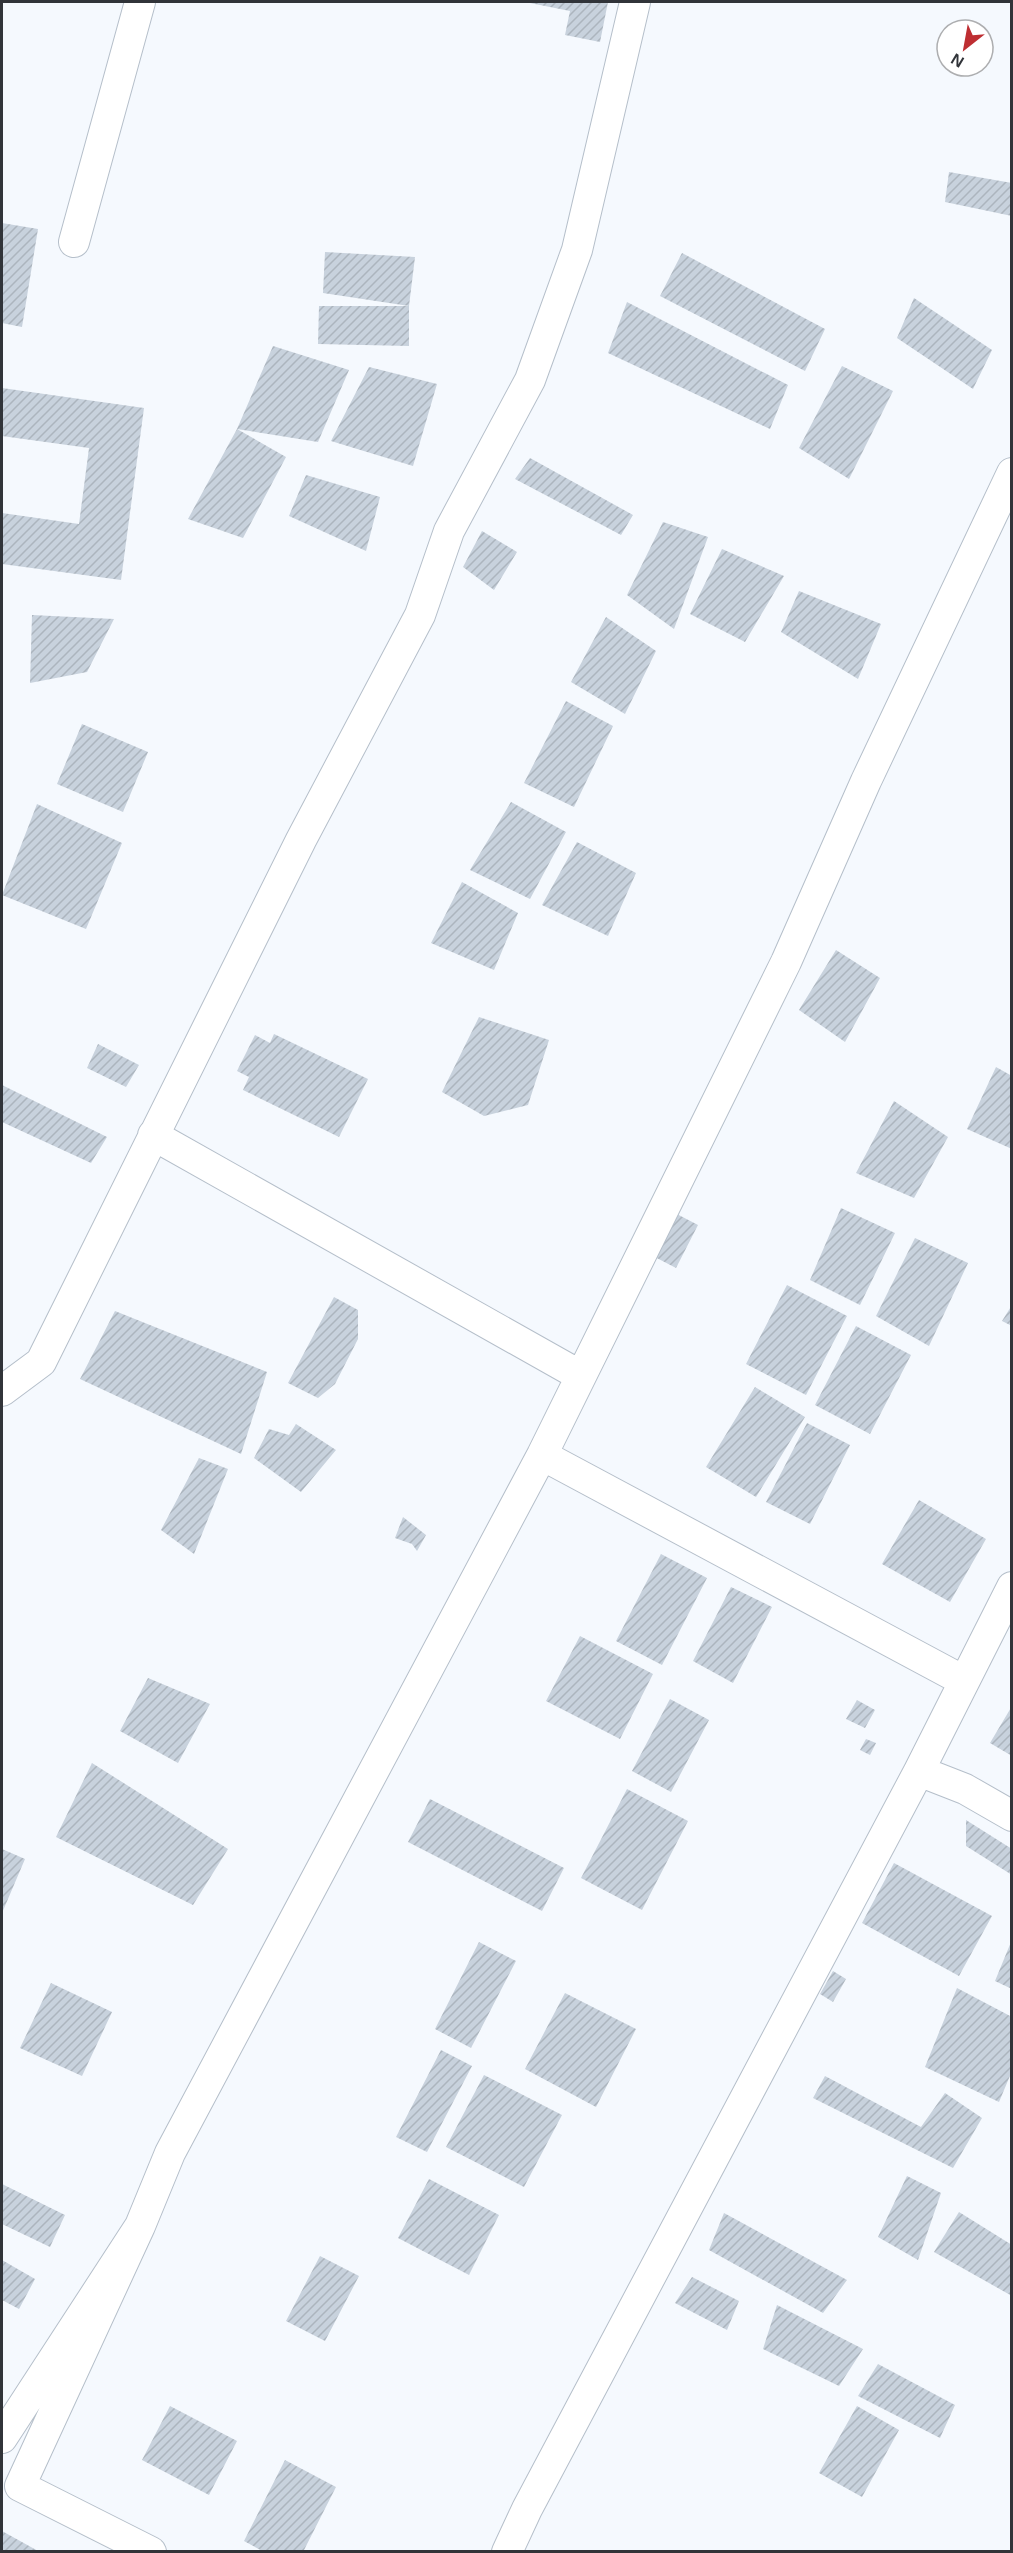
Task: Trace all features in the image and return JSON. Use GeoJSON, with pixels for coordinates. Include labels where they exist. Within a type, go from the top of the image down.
{"type":"FeatureCollection","features":[{"type":"Feature","properties":{"kind":"street"},"geometry":{"type":"LineString","coordinates":[[74,242],[140,2]]}},
{"type":"Feature","properties":{"kind":"street"},"geometry":{"type":"LineString","coordinates":[[2,1391],[40,1362],[301,840],[420,615],[449,531],[530,380],[577,250],[636,2]]}},
{"type":"Feature","properties":{"kind":"street"},"geometry":{"type":"LineString","coordinates":[[151,2552],[20,2486],[140,2226],[170,2152],[542,1455],[786,962],[866,781],[1011,473]]}},
{"type":"Feature","properties":{"kind":"street"},"geometry":{"type":"LineString","coordinates":[[153,1135],[581,1376]]}},
{"type":"Feature","properties":{"kind":"street"},"geometry":{"type":"LineString","coordinates":[[542,1455],[964,1681]]}},
{"type":"Feature","properties":{"kind":"street"},"geometry":{"type":"LineString","coordinates":[[507,2552],[526,2509],[731,2120],[919,1771],[1011,1587]]}},
{"type":"Feature","properties":{"kind":"street"},"geometry":{"type":"LineString","coordinates":[[919,1771],[965,1789],[1011,1816]]}},
{"type":"Feature","properties":{"kind":"street"},"geometry":{"type":"LineString","coordinates":[[2,2438],[140,2226]]}},
{"type":"Feature","properties":{"kind":"building"},"geometry":{"type":"Polygon","coordinates":[[[608,2],[600,42],[565,35],[570,11],[530,3],[608,2]]]}},
{"type":"Feature","properties":{"kind":"building"},"geometry":{"type":"Polygon","coordinates":[[[949,172],[1012,183],[1012,216],[945,202],[949,172]]]}},
{"type":"Feature","properties":{"kind":"building"},"geometry":{"type":"Polygon","coordinates":[[[2,223],[38,229],[22,327],[2,323],[2,223]]]}},
{"type":"Feature","properties":{"kind":"building"},"geometry":{"type":"Polygon","coordinates":[[[325,252],[415,257],[409,306],[323,293],[325,252]]]}},
{"type":"Feature","properties":{"kind":"building"},"geometry":{"type":"Polygon","coordinates":[[[682,253],[825,329],[805,371],[660,296],[682,253]]]}},
{"type":"Feature","properties":{"kind":"building"},"geometry":{"type":"Polygon","coordinates":[[[914,298],[992,350],[973,389],[897,338],[914,298]]]}},
{"type":"Feature","properties":{"kind":"building"},"geometry":{"type":"Polygon","coordinates":[[[627,302],[788,385],[770,429],[608,353],[627,302]]]}},
{"type":"Feature","properties":{"kind":"building"},"geometry":{"type":"Polygon","coordinates":[[[319,306],[409,306],[409,346],[318,344],[319,306]]]}},
{"type":"Feature","properties":{"kind":"building"},"geometry":{"type":"Polygon","coordinates":[[[273,346],[349,370],[318,442],[237,429],[273,346]]]}},
{"type":"Feature","properties":{"kind":"building"},"geometry":{"type":"Polygon","coordinates":[[[842,366],[893,391],[849,479],[799,448],[842,366]]]}},
{"type":"Feature","properties":{"kind":"building"},"geometry":{"type":"Polygon","coordinates":[[[369,367],[437,384],[413,466],[331,441],[369,367]]]}},
{"type":"Feature","properties":{"kind":"building"},"geometry":{"type":"Polygon","coordinates":[[[2,388],[144,408],[121,580],[2,564],[2,513],[79,524],[89,448],[2,436],[2,388]]]}},
{"type":"Feature","properties":{"kind":"building"},"geometry":{"type":"Polygon","coordinates":[[[237,429],[286,457],[243,538],[188,519],[237,429]]]}},
{"type":"Feature","properties":{"kind":"building"},"geometry":{"type":"Polygon","coordinates":[[[530,458],[633,515],[621,535],[515,479],[530,458]]]}},
{"type":"Feature","properties":{"kind":"building"},"geometry":{"type":"Polygon","coordinates":[[[306,475],[380,497],[366,551],[289,516],[306,475]]]}},
{"type":"Feature","properties":{"kind":"building"},"geometry":{"type":"Polygon","coordinates":[[[663,522],[708,537],[674,629],[627,595],[663,522]]]}},
{"type":"Feature","properties":{"kind":"building"},"geometry":{"type":"Polygon","coordinates":[[[482,531],[517,552],[494,590],[463,567],[482,531]]]}},
{"type":"Feature","properties":{"kind":"building"},"geometry":{"type":"Polygon","coordinates":[[[722,549],[784,576],[745,642],[690,614],[722,549]]]}},
{"type":"Feature","properties":{"kind":"building"},"geometry":{"type":"Polygon","coordinates":[[[799,591],[881,624],[858,679],[781,632],[799,591]]]}},
{"type":"Feature","properties":{"kind":"building"},"geometry":{"type":"Polygon","coordinates":[[[32,615],[114,619],[87,672],[30,683],[32,615]]]}},
{"type":"Feature","properties":{"kind":"building"},"geometry":{"type":"Polygon","coordinates":[[[606,617],[656,651],[625,714],[571,682],[606,617]]]}},
{"type":"Feature","properties":{"kind":"building"},"geometry":{"type":"Polygon","coordinates":[[[566,701],[613,726],[574,807],[524,783],[566,701]]]}},
{"type":"Feature","properties":{"kind":"building"},"geometry":{"type":"Polygon","coordinates":[[[82,724],[148,752],[123,812],[57,784],[82,724]]]}},
{"type":"Feature","properties":{"kind":"building"},"geometry":{"type":"Polygon","coordinates":[[[511,802],[566,832],[530,899],[470,870],[511,802]]]}},
{"type":"Feature","properties":{"kind":"building"},"geometry":{"type":"Polygon","coordinates":[[[37,804],[122,843],[86,929],[2,895],[37,804]]]}},
{"type":"Feature","properties":{"kind":"building"},"geometry":{"type":"Polygon","coordinates":[[[577,842],[636,873],[608,936],[542,905],[577,842]]]}},
{"type":"Feature","properties":{"kind":"building"},"geometry":{"type":"Polygon","coordinates":[[[462,882],[518,913],[494,970],[431,943],[462,882]]]}},
{"type":"Feature","properties":{"kind":"building"},"geometry":{"type":"Polygon","coordinates":[[[836,950],[880,978],[845,1042],[799,1010],[836,950]]]}},
{"type":"Feature","properties":{"kind":"building"},"geometry":{"type":"Polygon","coordinates":[[[479,1017],[549,1040],[528,1105],[484,1116],[442,1092],[479,1017]]]}},
{"type":"Feature","properties":{"kind":"building"},"geometry":{"type":"Polygon","coordinates":[[[274,1034],[368,1079],[339,1137],[243,1090],[249,1077],[237,1071],[255,1035],[270,1043],[274,1034]]]}},
{"type":"Feature","properties":{"kind":"building"},"geometry":{"type":"Polygon","coordinates":[[[98,1044],[139,1065],[126,1087],[87,1068],[98,1044]]]}},
{"type":"Feature","properties":{"kind":"building"},"geometry":{"type":"Polygon","coordinates":[[[996,1067],[1012,1076],[1012,1149],[967,1129],[996,1067]]]}},
{"type":"Feature","properties":{"kind":"building"},"geometry":{"type":"Polygon","coordinates":[[[2,1085],[107,1137],[91,1163],[2,1122],[2,1085]]]}},
{"type":"Feature","properties":{"kind":"building"},"geometry":{"type":"Polygon","coordinates":[[[894,1101],[948,1137],[914,1198],[856,1173],[894,1101]]]}},
{"type":"Feature","properties":{"kind":"building"},"geometry":{"type":"Polygon","coordinates":[[[841,1208],[895,1233],[860,1305],[810,1280],[841,1208]]]}},
{"type":"Feature","properties":{"kind":"building"},"geometry":{"type":"Polygon","coordinates":[[[673,1212],[698,1225],[676,1268],[651,1255],[673,1212]]]}},
{"type":"Feature","properties":{"kind":"building"},"geometry":{"type":"Polygon","coordinates":[[[915,1238],[968,1263],[929,1346],[876,1316],[915,1238]]]}},
{"type":"Feature","properties":{"kind":"building"},"geometry":{"type":"Polygon","coordinates":[[[787,1285],[847,1316],[806,1395],[746,1364],[787,1285]]]}},
{"type":"Feature","properties":{"kind":"building"},"geometry":{"type":"Polygon","coordinates":[[[334,1297],[358,1310],[358,1339],[335,1384],[318,1398],[288,1383],[334,1297]]]}},
{"type":"Feature","properties":{"kind":"building"},"geometry":{"type":"Polygon","coordinates":[[[1012,1305],[1012,1326],[1002,1321],[1012,1305]]]}},
{"type":"Feature","properties":{"kind":"building"},"geometry":{"type":"Polygon","coordinates":[[[115,1311],[267,1372],[241,1454],[80,1379],[115,1311]]]}},
{"type":"Feature","properties":{"kind":"building"},"geometry":{"type":"Polygon","coordinates":[[[856,1326],[911,1355],[870,1434],[815,1405],[856,1326]]]}},
{"type":"Feature","properties":{"kind":"building"},"geometry":{"type":"Polygon","coordinates":[[[755,1387],[805,1417],[756,1497],[706,1467],[755,1387]]]}},
{"type":"Feature","properties":{"kind":"building"},"geometry":{"type":"Polygon","coordinates":[[[807,1423],[850,1445],[810,1524],[766,1502],[807,1423]]]}},
{"type":"Feature","properties":{"kind":"building"},"geometry":{"type":"Polygon","coordinates":[[[296,1424],[336,1450],[301,1492],[254,1458],[269,1429],[289,1435],[296,1424]]]}},
{"type":"Feature","properties":{"kind":"building"},"geometry":{"type":"Polygon","coordinates":[[[199,1458],[228,1469],[194,1554],[161,1530],[199,1458]]]}},
{"type":"Feature","properties":{"kind":"building"},"geometry":{"type":"Polygon","coordinates":[[[919,1500],[986,1539],[950,1602],[882,1564],[919,1500]]]}},
{"type":"Feature","properties":{"kind":"building"},"geometry":{"type":"Polygon","coordinates":[[[403,1517],[426,1535],[417,1551],[412,1544],[395,1538],[403,1517]]]}},
{"type":"Feature","properties":{"kind":"building"},"geometry":{"type":"Polygon","coordinates":[[[661,1554],[707,1578],[662,1665],[616,1641],[661,1554]]]}},
{"type":"Feature","properties":{"kind":"building"},"geometry":{"type":"Polygon","coordinates":[[[731,1587],[772,1607],[733,1683],[693,1661],[731,1587]]]}},
{"type":"Feature","properties":{"kind":"building"},"geometry":{"type":"Polygon","coordinates":[[[580,1636],[653,1674],[620,1739],[546,1701],[580,1636]]]}},
{"type":"Feature","properties":{"kind":"building"},"geometry":{"type":"Polygon","coordinates":[[[148,1678],[210,1704],[178,1763],[120,1731],[148,1678]]]}},
{"type":"Feature","properties":{"kind":"building"},"geometry":{"type":"Polygon","coordinates":[[[670,1699],[709,1720],[671,1792],[632,1771],[670,1699]]]}},
{"type":"Feature","properties":{"kind":"building"},"geometry":{"type":"Polygon","coordinates":[[[857,1700],[875,1710],[865,1728],[846,1719],[857,1700]]]}},
{"type":"Feature","properties":{"kind":"building"},"geometry":{"type":"Polygon","coordinates":[[[1012,1706],[1012,1756],[990,1743],[1012,1706]]]}},
{"type":"Feature","properties":{"kind":"building"},"geometry":{"type":"Polygon","coordinates":[[[866,1739],[876,1743],[870,1755],[860,1750],[866,1739]]]}},
{"type":"Feature","properties":{"kind":"building"},"geometry":{"type":"Polygon","coordinates":[[[92,1763],[228,1849],[193,1905],[56,1837],[92,1763]]]}},
{"type":"Feature","properties":{"kind":"building"},"geometry":{"type":"Polygon","coordinates":[[[627,1789],[688,1821],[642,1910],[581,1878],[627,1789]]]}},
{"type":"Feature","properties":{"kind":"building"},"geometry":{"type":"Polygon","coordinates":[[[430,1799],[564,1868],[542,1911],[408,1842],[430,1799]]]}},
{"type":"Feature","properties":{"kind":"building"},"geometry":{"type":"Polygon","coordinates":[[[966,1820],[1012,1849],[1012,1875],[966,1846],[966,1820]]]}},
{"type":"Feature","properties":{"kind":"building"},"geometry":{"type":"Polygon","coordinates":[[[2,1849],[25,1859],[2,1913],[2,1849]]]}},
{"type":"Feature","properties":{"kind":"building"},"geometry":{"type":"Polygon","coordinates":[[[894,1863],[992,1916],[959,1976],[862,1923],[894,1863]]]}},
{"type":"Feature","properties":{"kind":"building"},"geometry":{"type":"Polygon","coordinates":[[[479,1942],[516,1961],[471,2048],[435,2029],[479,1942]]]}},
{"type":"Feature","properties":{"kind":"building"},"geometry":{"type":"Polygon","coordinates":[[[1012,1942],[1012,1989],[995,1981],[1012,1942]]]}},
{"type":"Feature","properties":{"kind":"building"},"geometry":{"type":"Polygon","coordinates":[[[833,1971],[846,1979],[833,2002],[820,1994],[833,1971]]]}},
{"type":"Feature","properties":{"kind":"building"},"geometry":{"type":"Polygon","coordinates":[[[51,1983],[112,2012],[82,2076],[20,2048],[51,1983]]]}},
{"type":"Feature","properties":{"kind":"building"},"geometry":{"type":"Polygon","coordinates":[[[957,1988],[1012,2017],[1012,2071],[999,2102],[925,2067],[957,1988]]]}},
{"type":"Feature","properties":{"kind":"building"},"geometry":{"type":"Polygon","coordinates":[[[565,1993],[636,2029],[596,2107],[525,2069],[565,1993]]]}},
{"type":"Feature","properties":{"kind":"building"},"geometry":{"type":"Polygon","coordinates":[[[441,2050],[472,2066],[427,2152],[396,2137],[441,2050]]]}},
{"type":"Feature","properties":{"kind":"building"},"geometry":{"type":"Polygon","coordinates":[[[484,2075],[562,2115],[524,2187],[446,2147],[484,2075]]]}},
{"type":"Feature","properties":{"kind":"building"},"geometry":{"type":"Polygon","coordinates":[[[825,2076],[921,2127],[945,2093],[982,2118],[953,2168],[813,2098],[825,2076]]]}},
{"type":"Feature","properties":{"kind":"building"},"geometry":{"type":"Polygon","coordinates":[[[907,2176],[941,2193],[918,2260],[878,2237],[907,2176]]]}},
{"type":"Feature","properties":{"kind":"building"},"geometry":{"type":"Polygon","coordinates":[[[429,2179],[499,2215],[469,2275],[398,2238],[429,2179]]]}},
{"type":"Feature","properties":{"kind":"building"},"geometry":{"type":"Polygon","coordinates":[[[2,2184],[65,2215],[50,2247],[2,2224],[2,2184]]]}},
{"type":"Feature","properties":{"kind":"building"},"geometry":{"type":"Polygon","coordinates":[[[959,2212],[1012,2245],[1012,2296],[934,2252],[959,2212]]]}},
{"type":"Feature","properties":{"kind":"building"},"geometry":{"type":"Polygon","coordinates":[[[724,2213],[847,2280],[823,2313],[709,2250],[724,2213]]]}},
{"type":"Feature","properties":{"kind":"building"},"geometry":{"type":"Polygon","coordinates":[[[320,2256],[359,2276],[325,2341],[286,2321],[320,2256]]]}},
{"type":"Feature","properties":{"kind":"building"},"geometry":{"type":"Polygon","coordinates":[[[2,2260],[35,2279],[19,2309],[2,2300],[2,2260]]]}},
{"type":"Feature","properties":{"kind":"building"},"geometry":{"type":"Polygon","coordinates":[[[692,2277],[739,2301],[727,2330],[675,2303],[692,2277]]]}},
{"type":"Feature","properties":{"kind":"building"},"geometry":{"type":"Polygon","coordinates":[[[777,2305],[863,2349],[839,2386],[763,2349],[777,2305]]]}},
{"type":"Feature","properties":{"kind":"building"},"geometry":{"type":"Polygon","coordinates":[[[878,2364],[955,2405],[940,2438],[858,2396],[878,2364]]]}},
{"type":"Feature","properties":{"kind":"building"},"geometry":{"type":"Polygon","coordinates":[[[170,2406],[237,2441],[209,2495],[142,2460],[170,2406]]]}},
{"type":"Feature","properties":{"kind":"building"},"geometry":{"type":"Polygon","coordinates":[[[857,2406],[899,2430],[862,2497],[819,2473],[857,2406]]]}},
{"type":"Feature","properties":{"kind":"building"},"geometry":{"type":"Polygon","coordinates":[[[285,2460],[336,2487],[303,2552],[264,2552],[244,2541],[285,2460]]]}},
{"type":"Feature","properties":{"kind":"building"},"geometry":{"type":"Polygon","coordinates":[[[2,2531],[40,2552],[2,2552],[2,2531]]]}}]}
